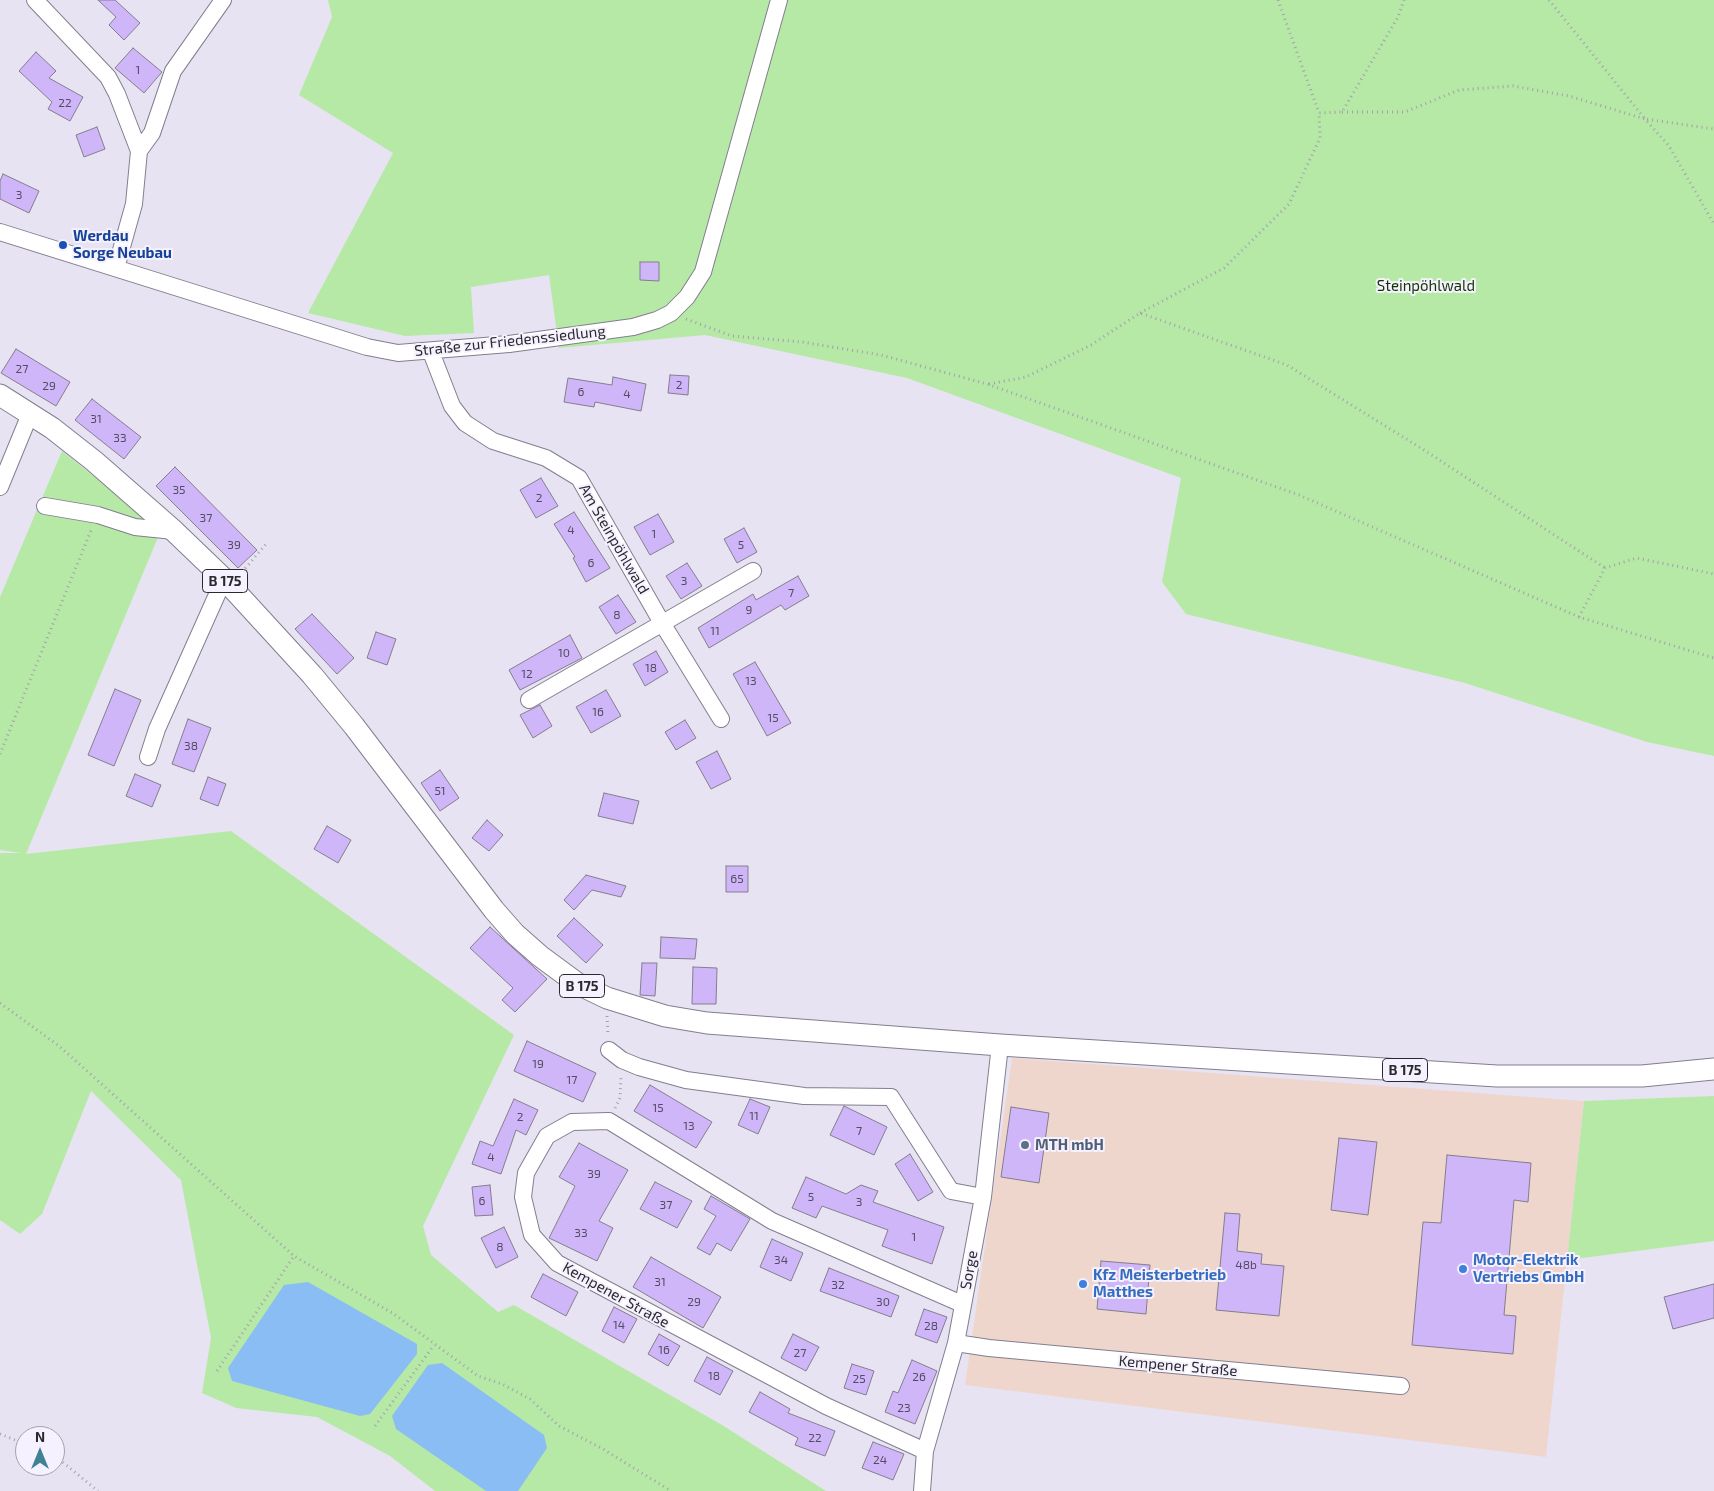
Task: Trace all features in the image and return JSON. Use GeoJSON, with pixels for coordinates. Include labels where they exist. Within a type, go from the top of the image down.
{"type":"FeatureCollection","features":[{"type":"Feature","properties":{"kind":"main road","name":"B 175"},"geometry":{"type":"LineString","coordinates":[[0,395],[30,414],[94,461],[174,531],[227,583],[312,675],[354,726],[494,910],[515,934],[540,956],[578,984],[607,998],[665,1016],[707,1023],[1000,1045],[1497,1076],[1642,1076],[1714,1069]]}},
{"type":"Feature","properties":{"kind":"street"},"geometry":{"type":"LineString","coordinates":[[36,0],[108,77],[117,94],[139,151],[134,204],[116,268]]}},
{"type":"Feature","properties":{"kind":"street"},"geometry":{"type":"LineString","coordinates":[[139,151],[152,134],[173,71],[223,0]]}},
{"type":"Feature","properties":{"kind":"street","name":"Straße zur Friedenssiedlung"},"geometry":{"type":"LineString","coordinates":[[0,232],[367,347],[398,353],[431,352],[633,327],[657,320],[670,313],[687,297],[702,272],[779,0]]}},
{"type":"Feature","properties":{"kind":"street","name":"Am Steinpöhlwald"},"geometry":{"type":"LineString","coordinates":[[431,352],[452,406],[465,423],[493,441],[546,458],[579,478],[662,624],[721,719]]}},
{"type":"Feature","properties":{"kind":"street"},"geometry":{"type":"LineString","coordinates":[[0,487],[30,414]]}},
{"type":"Feature","properties":{"kind":"street"},"geometry":{"type":"LineString","coordinates":[[45,506],[98,515],[135,526],[174,531]]}},
{"type":"Feature","properties":{"kind":"street"},"geometry":{"type":"LineString","coordinates":[[529,700],[753,572]]}},
{"type":"Feature","properties":{"kind":"street"},"geometry":{"type":"LineString","coordinates":[[148,757],[157,729],[227,583]]}},
{"type":"Feature","properties":{"kind":"street","name":"Sorge"},"geometry":{"type":"LineString","coordinates":[[922,1491],[925,1450],[956,1343],[983,1197],[1000,1045]]}},
{"type":"Feature","properties":{"kind":"street"},"geometry":{"type":"LineString","coordinates":[[616,1055],[639,1068],[686,1080],[804,1096],[891,1097],[951,1191],[983,1197]]}},
{"type":"Feature","properties":{"kind":"street"},"geometry":{"type":"LineString","coordinates":[[609,1121],[772,1221],[962,1304]]}},
{"type":"Feature","properties":{"kind":"street","name":"Kempener Straße"},"geometry":{"type":"LineString","coordinates":[[609,1121],[572,1122],[547,1136],[526,1173],[523,1197],[532,1235],[557,1263],[826,1406],[925,1450]]}},
{"type":"Feature","properties":{"kind":"street","name":"Kempener Straße"},"geometry":{"type":"LineString","coordinates":[[956,1343],[989,1348],[1401,1386]]}},
{"type":"Feature","properties":{"kind":"path"},"geometry":{"type":"LineString","coordinates":[[987,384],[1026,377],[1091,345],[1140,313],[1224,268],[1290,204],[1320,138],[1319,113],[1278,0]]}},
{"type":"Feature","properties":{"kind":"path"},"geometry":{"type":"LineString","coordinates":[[1342,112],[1398,17],[1404,0]]}},
{"type":"Feature","properties":{"kind":"path"},"geometry":{"type":"LineString","coordinates":[[1549,0],[1669,146],[1714,224]]}},
{"type":"Feature","properties":{"kind":"path"},"geometry":{"type":"LineString","coordinates":[[1319,113],[1405,112],[1459,90],[1513,86],[1569,96],[1645,119],[1714,129]]}},
{"type":"Feature","properties":{"kind":"path"},"geometry":{"type":"LineString","coordinates":[[670,313],[732,336],[802,342],[881,355],[987,384],[1299,495],[1579,617],[1714,658]]}},
{"type":"Feature","properties":{"kind":"path"},"geometry":{"type":"LineString","coordinates":[[1140,313],[1287,364],[1606,568]]}},
{"type":"Feature","properties":{"kind":"path"},"geometry":{"type":"LineString","coordinates":[[0,754],[98,515]]}},
{"type":"Feature","properties":{"kind":"path"},"geometry":{"type":"LineString","coordinates":[[227,583],[266,543]]}},
{"type":"Feature","properties":{"kind":"path"},"geometry":{"type":"LineString","coordinates":[[1579,617],[1606,568],[1637,558],[1714,574]]}},
{"type":"Feature","properties":{"kind":"path"},"geometry":{"type":"LineString","coordinates":[[607,998],[616,1055],[620,1098],[609,1121]]}},
{"type":"Feature","properties":{"kind":"path"},"geometry":{"type":"LineString","coordinates":[[0,1003],[59,1046],[294,1256],[394,1314],[478,1376],[502,1384],[530,1398],[559,1426],[603,1449],[671,1491]]}},
{"type":"Feature","properties":{"kind":"path"},"geometry":{"type":"LineString","coordinates":[[217,1371],[294,1256]]}},
{"type":"Feature","properties":{"kind":"path"},"geometry":{"type":"LineString","coordinates":[[375,1426],[434,1345]]}},
{"type":"Feature","properties":{"kind":"path"},"geometry":{"type":"LineString","coordinates":[[0,1434],[15,1440]]}},
{"type":"Feature","properties":{"kind":"path"},"geometry":{"type":"LineString","coordinates":[[65,1464],[98,1491]]}},
{"type":"Feature","properties":{"kind":"shaded area"},"geometry":{"type":"Polygon","coordinates":[[[1012,1058],[1584,1101],[1546,1457],[965,1385],[1012,1058]]]}},
{"type":"Feature","properties":{"kind":"green space","name":"Steinpöhlwald"},"geometry":{"type":"Polygon","coordinates":[[[328,0],[1714,0],[1714,756],[1647,742],[1465,683],[1186,614],[1162,582],[1181,478],[907,378],[705,335],[559,348],[549,275],[471,287],[474,333],[405,336],[308,313],[393,153],[299,95],[332,17],[328,0]]]}},
{"type":"Feature","properties":{"kind":"green space"},"geometry":{"type":"Polygon","coordinates":[[[62,451],[161,530],[26,854],[231,831],[514,1035],[423,1226],[431,1255],[498,1312],[514,1305],[722,1425],[826,1491],[435,1491],[390,1456],[317,1417],[236,1408],[202,1393],[211,1338],[181,1180],[91,1091],[42,1214],[20,1234],[0,1220],[0,853],[21,853],[0,850],[0,597],[62,451]]]}},
{"type":"Feature","properties":{"kind":"green space"},"geometry":{"type":"Polygon","coordinates":[[[1714,1096],[1714,1241],[1567,1260],[1584,1101],[1714,1096]]]}},
{"type":"Feature","properties":{"kind":"water"},"geometry":{"type":"Polygon","coordinates":[[[308,1282],[417,1344],[417,1354],[370,1414],[360,1416],[232,1381],[228,1368],[284,1285],[308,1282]]]}},
{"type":"Feature","properties":{"kind":"water"},"geometry":{"type":"Polygon","coordinates":[[[442,1363],[544,1435],[547,1448],[518,1491],[486,1491],[396,1429],[392,1416],[428,1365],[442,1363]]]}},
{"type":"Feature","properties":{"kind":"building"},"geometry":{"type":"Polygon","coordinates":[[[98,0],[115,0],[140,23],[124,40],[109,25],[116,17],[98,0]]]}},
{"type":"Feature","properties":{"kind":"building"},"geometry":{"type":"Polygon","coordinates":[[[133,48],[162,72],[144,93],[115,68],[133,48]]]}},
{"type":"Feature","properties":{"kind":"building"},"geometry":{"type":"Polygon","coordinates":[[[36,52],[56,71],[49,78],[83,97],[70,121],[48,109],[52,102],[19,71],[36,52]]]}},
{"type":"Feature","properties":{"kind":"building"},"geometry":{"type":"Polygon","coordinates":[[[97,127],[105,149],[84,157],[76,135],[97,127]]]}},
{"type":"Feature","properties":{"kind":"building"},"geometry":{"type":"Polygon","coordinates":[[[3,174],[39,191],[29,213],[0,199],[0,181],[3,174]]]}},
{"type":"Feature","properties":{"kind":"building"},"geometry":{"type":"Polygon","coordinates":[[[640,262],[659,262],[659,281],[640,280],[640,262]]]}},
{"type":"Feature","properties":{"kind":"building"},"geometry":{"type":"Polygon","coordinates":[[[16,349],[70,382],[56,406],[1,373],[16,349]]]}},
{"type":"Feature","properties":{"kind":"building"},"geometry":{"type":"Polygon","coordinates":[[[670,375],[689,376],[688,395],[668,393],[670,375]]]}},
{"type":"Feature","properties":{"kind":"building"},"geometry":{"type":"Polygon","coordinates":[[[613,377],[646,384],[641,411],[595,402],[594,407],[564,402],[568,378],[612,385],[613,377]]]}},
{"type":"Feature","properties":{"kind":"building"},"geometry":{"type":"Polygon","coordinates":[[[92,399],[141,437],[124,459],[75,420],[92,399]]]}},
{"type":"Feature","properties":{"kind":"building"},"geometry":{"type":"Polygon","coordinates":[[[175,467],[257,550],[238,568],[156,486],[175,467]]]}},
{"type":"Feature","properties":{"kind":"building"},"geometry":{"type":"Polygon","coordinates":[[[541,478],[558,506],[536,518],[520,490],[541,478]]]}},
{"type":"Feature","properties":{"kind":"building"},"geometry":{"type":"Polygon","coordinates":[[[574,512],[610,568],[586,582],[573,558],[575,557],[554,524],[574,512]]]}},
{"type":"Feature","properties":{"kind":"building"},"geometry":{"type":"Polygon","coordinates":[[[658,514],[674,542],[650,555],[634,527],[658,514]]]}},
{"type":"Feature","properties":{"kind":"building"},"geometry":{"type":"Polygon","coordinates":[[[744,528],[757,552],[737,563],[724,539],[744,528]]]}},
{"type":"Feature","properties":{"kind":"building"},"geometry":{"type":"Polygon","coordinates":[[[687,563],[702,586],[681,599],[666,576],[687,563]]]}},
{"type":"Feature","properties":{"kind":"building"},"geometry":{"type":"Polygon","coordinates":[[[798,576],[809,596],[785,610],[781,605],[709,648],[698,628],[753,594],[756,600],[798,576]]]}},
{"type":"Feature","properties":{"kind":"building"},"geometry":{"type":"Polygon","coordinates":[[[618,595],[636,622],[616,634],[599,607],[618,595]]]}},
{"type":"Feature","properties":{"kind":"building"},"geometry":{"type":"Polygon","coordinates":[[[312,614],[354,658],[337,674],[295,629],[312,614]]]}},
{"type":"Feature","properties":{"kind":"building"},"geometry":{"type":"Polygon","coordinates":[[[376,632],[396,639],[387,665],[367,658],[376,632]]]}},
{"type":"Feature","properties":{"kind":"building"},"geometry":{"type":"Polygon","coordinates":[[[570,635],[582,658],[520,690],[509,670],[570,635]]]}},
{"type":"Feature","properties":{"kind":"building"},"geometry":{"type":"Polygon","coordinates":[[[656,651],[668,672],[645,686],[633,664],[656,651]]]}},
{"type":"Feature","properties":{"kind":"building"},"geometry":{"type":"Polygon","coordinates":[[[755,662],[791,723],[767,736],[733,674],[755,662]]]}},
{"type":"Feature","properties":{"kind":"building"},"geometry":{"type":"Polygon","coordinates":[[[115,689],[141,700],[114,766],[88,755],[115,689]]]}},
{"type":"Feature","properties":{"kind":"building"},"geometry":{"type":"Polygon","coordinates":[[[606,690],[621,716],[591,733],[576,707],[606,690]]]}},
{"type":"Feature","properties":{"kind":"building"},"geometry":{"type":"Polygon","coordinates":[[[540,705],[552,726],[533,738],[520,715],[540,705]]]}},
{"type":"Feature","properties":{"kind":"building"},"geometry":{"type":"Polygon","coordinates":[[[188,719],[211,728],[194,772],[172,764],[188,719]]]}},
{"type":"Feature","properties":{"kind":"building"},"geometry":{"type":"Polygon","coordinates":[[[685,720],[696,738],[676,750],[665,732],[685,720]]]}},
{"type":"Feature","properties":{"kind":"building"},"geometry":{"type":"Polygon","coordinates":[[[717,751],[731,779],[711,789],[696,762],[717,751]]]}},
{"type":"Feature","properties":{"kind":"building"},"geometry":{"type":"Polygon","coordinates":[[[440,770],[459,798],[440,811],[421,783],[440,770]]]}},
{"type":"Feature","properties":{"kind":"building"},"geometry":{"type":"Polygon","coordinates":[[[135,774],[161,785],[152,807],[126,796],[135,774]]]}},
{"type":"Feature","properties":{"kind":"building"},"geometry":{"type":"Polygon","coordinates":[[[208,777],[226,784],[218,806],[200,799],[208,777]]]}},
{"type":"Feature","properties":{"kind":"building"},"geometry":{"type":"Polygon","coordinates":[[[604,793],[639,801],[633,824],[598,816],[604,793]]]}},
{"type":"Feature","properties":{"kind":"building"},"geometry":{"type":"Polygon","coordinates":[[[487,820],[503,835],[489,851],[472,838],[487,820]]]}},
{"type":"Feature","properties":{"kind":"building"},"geometry":{"type":"Polygon","coordinates":[[[327,826],[351,840],[338,863],[314,849],[327,826]]]}},
{"type":"Feature","properties":{"kind":"building"},"geometry":{"type":"Polygon","coordinates":[[[726,866],[748,866],[748,892],[726,892],[726,866]]]}},
{"type":"Feature","properties":{"kind":"building"},"geometry":{"type":"Polygon","coordinates":[[[586,875],[626,886],[621,897],[592,890],[574,910],[564,900],[586,875]]]}},
{"type":"Feature","properties":{"kind":"building"},"geometry":{"type":"Polygon","coordinates":[[[574,918],[603,945],[586,963],[557,936],[574,918]]]}},
{"type":"Feature","properties":{"kind":"building"},"geometry":{"type":"Polygon","coordinates":[[[490,927],[547,979],[515,1012],[502,1000],[513,988],[470,948],[490,927]]]}},
{"type":"Feature","properties":{"kind":"building"},"geometry":{"type":"Polygon","coordinates":[[[661,937],[697,939],[695,959],[660,958],[661,937]]]}},
{"type":"Feature","properties":{"kind":"building"},"geometry":{"type":"Polygon","coordinates":[[[642,963],[657,963],[655,996],[640,995],[642,963]]]}},
{"type":"Feature","properties":{"kind":"building"},"geometry":{"type":"Polygon","coordinates":[[[693,967],[717,968],[716,1004],[692,1004],[693,967]]]}},
{"type":"Feature","properties":{"kind":"building"},"geometry":{"type":"Polygon","coordinates":[[[527,1041],[596,1073],[583,1102],[514,1071],[527,1041]]]}},
{"type":"Feature","properties":{"kind":"building"},"geometry":{"type":"Polygon","coordinates":[[[650,1085],[712,1122],[696,1148],[634,1111],[650,1085]]]}},
{"type":"Feature","properties":{"kind":"building"},"geometry":{"type":"Polygon","coordinates":[[[514,1099],[538,1110],[526,1135],[516,1130],[501,1174],[472,1164],[480,1141],[493,1146],[514,1099]]]}},
{"type":"Feature","properties":{"kind":"building"},"geometry":{"type":"Polygon","coordinates":[[[750,1099],[770,1107],[758,1134],[738,1125],[750,1099]]]}},
{"type":"Feature","properties":{"kind":"building"},"geometry":{"type":"Polygon","coordinates":[[[844,1106],[887,1127],[874,1155],[830,1135],[844,1106]]]}},
{"type":"Feature","properties":{"kind":"building","name":"MTH mbH"},"geometry":{"type":"Polygon","coordinates":[[[1011,1107],[1049,1113],[1039,1183],[1001,1177],[1011,1107]]]}},
{"type":"Feature","properties":{"kind":"building"},"geometry":{"type":"Polygon","coordinates":[[[1339,1138],[1377,1142],[1368,1215],[1331,1210],[1339,1138]]]}},
{"type":"Feature","properties":{"kind":"building"},"geometry":{"type":"Polygon","coordinates":[[[579,1143],[628,1170],[599,1221],[613,1228],[597,1261],[549,1238],[575,1186],[559,1177],[579,1143]]]}},
{"type":"Feature","properties":{"kind":"building"},"geometry":{"type":"Polygon","coordinates":[[[910,1154],[933,1192],[918,1201],[895,1164],[910,1154]]]}},
{"type":"Feature","properties":{"kind":"building","name":"Motor-Elektrik Vertriebs GmbH"},"geometry":{"type":"Polygon","coordinates":[[[1447,1155],[1531,1163],[1528,1202],[1514,1200],[1504,1315],[1516,1316],[1513,1354],[1412,1345],[1423,1222],[1441,1223],[1447,1155]]]}},
{"type":"Feature","properties":{"kind":"building"},"geometry":{"type":"Polygon","coordinates":[[[806,1177],[846,1194],[861,1185],[878,1191],[873,1202],[944,1227],[932,1264],[882,1246],[888,1230],[822,1206],[816,1218],[792,1208],[806,1177]]]}},
{"type":"Feature","properties":{"kind":"building"},"geometry":{"type":"Polygon","coordinates":[[[655,1182],[692,1201],[677,1228],[640,1209],[655,1182]]]}},
{"type":"Feature","properties":{"kind":"building"},"geometry":{"type":"Polygon","coordinates":[[[490,1185],[493,1215],[475,1216],[472,1187],[490,1185]]]}},
{"type":"Feature","properties":{"kind":"building"},"geometry":{"type":"Polygon","coordinates":[[[711,1196],[750,1219],[731,1251],[717,1243],[710,1255],[697,1248],[716,1216],[704,1209],[711,1196]]]}},
{"type":"Feature","properties":{"kind":"building"},"geometry":{"type":"Polygon","coordinates":[[[1225,1213],[1240,1214],[1237,1251],[1262,1254],[1261,1264],[1284,1266],[1279,1316],[1216,1310],[1225,1213]]]}},
{"type":"Feature","properties":{"kind":"building"},"geometry":{"type":"Polygon","coordinates":[[[504,1227],[518,1257],[496,1268],[481,1238],[504,1227]]]}},
{"type":"Feature","properties":{"kind":"building"},"geometry":{"type":"Polygon","coordinates":[[[772,1239],[803,1253],[791,1281],[760,1267],[772,1239]]]}},
{"type":"Feature","properties":{"kind":"building"},"geometry":{"type":"Polygon","coordinates":[[[651,1257],[721,1297],[703,1328],[633,1287],[651,1257]]]}},
{"type":"Feature","properties":{"kind":"building"},"geometry":{"type":"Polygon","coordinates":[[[1101,1261],[1150,1265],[1146,1314],[1097,1309],[1101,1261]]]}},
{"type":"Feature","properties":{"kind":"building"},"geometry":{"type":"Polygon","coordinates":[[[829,1268],[899,1296],[891,1317],[820,1291],[829,1268]]]}},
{"type":"Feature","properties":{"kind":"building"},"geometry":{"type":"Polygon","coordinates":[[[543,1274],[578,1292],[566,1316],[531,1297],[543,1274]]]}},
{"type":"Feature","properties":{"kind":"building"},"geometry":{"type":"Polygon","coordinates":[[[1714,1284],[1714,1318],[1673,1329],[1664,1297],[1714,1284]]]}},
{"type":"Feature","properties":{"kind":"building"},"geometry":{"type":"Polygon","coordinates":[[[614,1307],[637,1319],[624,1343],[602,1331],[614,1307]]]}},
{"type":"Feature","properties":{"kind":"building"},"geometry":{"type":"Polygon","coordinates":[[[924,1309],[947,1317],[937,1343],[915,1335],[924,1309]]]}},
{"type":"Feature","properties":{"kind":"building"},"geometry":{"type":"Polygon","coordinates":[[[659,1334],[680,1346],[668,1366],[648,1354],[659,1334]]]}},
{"type":"Feature","properties":{"kind":"building"},"geometry":{"type":"Polygon","coordinates":[[[793,1334],[819,1347],[806,1371],[781,1358],[793,1334]]]}},
{"type":"Feature","properties":{"kind":"building"},"geometry":{"type":"Polygon","coordinates":[[[707,1357],[733,1371],[720,1395],[694,1381],[707,1357]]]}},
{"type":"Feature","properties":{"kind":"building"},"geometry":{"type":"Polygon","coordinates":[[[912,1360],[937,1371],[915,1424],[885,1412],[893,1391],[898,1393],[912,1360]]]}},
{"type":"Feature","properties":{"kind":"building"},"geometry":{"type":"Polygon","coordinates":[[[852,1364],[874,1371],[866,1395],[844,1388],[852,1364]]]}},
{"type":"Feature","properties":{"kind":"building"},"geometry":{"type":"Polygon","coordinates":[[[760,1392],[790,1409],[788,1413],[835,1431],[825,1456],[795,1445],[798,1438],[749,1412],[760,1392]]]}},
{"type":"Feature","properties":{"kind":"building"},"geometry":{"type":"Polygon","coordinates":[[[873,1442],[904,1454],[893,1480],[862,1468],[873,1442]]]}},
{"type":"Feature","properties":{"kind":"place","name":"Werdau Sorge Neubau"},"geometry":{"type":"Point","coordinates":[63,245]}},
{"type":"Feature","properties":{"kind":"place","name":"MTH mbH"},"geometry":{"type":"Point","coordinates":[1025,1145]}},
{"type":"Feature","properties":{"kind":"place","name":"Motor-Elektrik Vertriebs GmbH"},"geometry":{"type":"Point","coordinates":[1463,1269]}},
{"type":"Feature","properties":{"kind":"place","name":"Kfz Meisterbetrieb Matthes"},"geometry":{"type":"Point","coordinates":[1083,1284]}}]}
